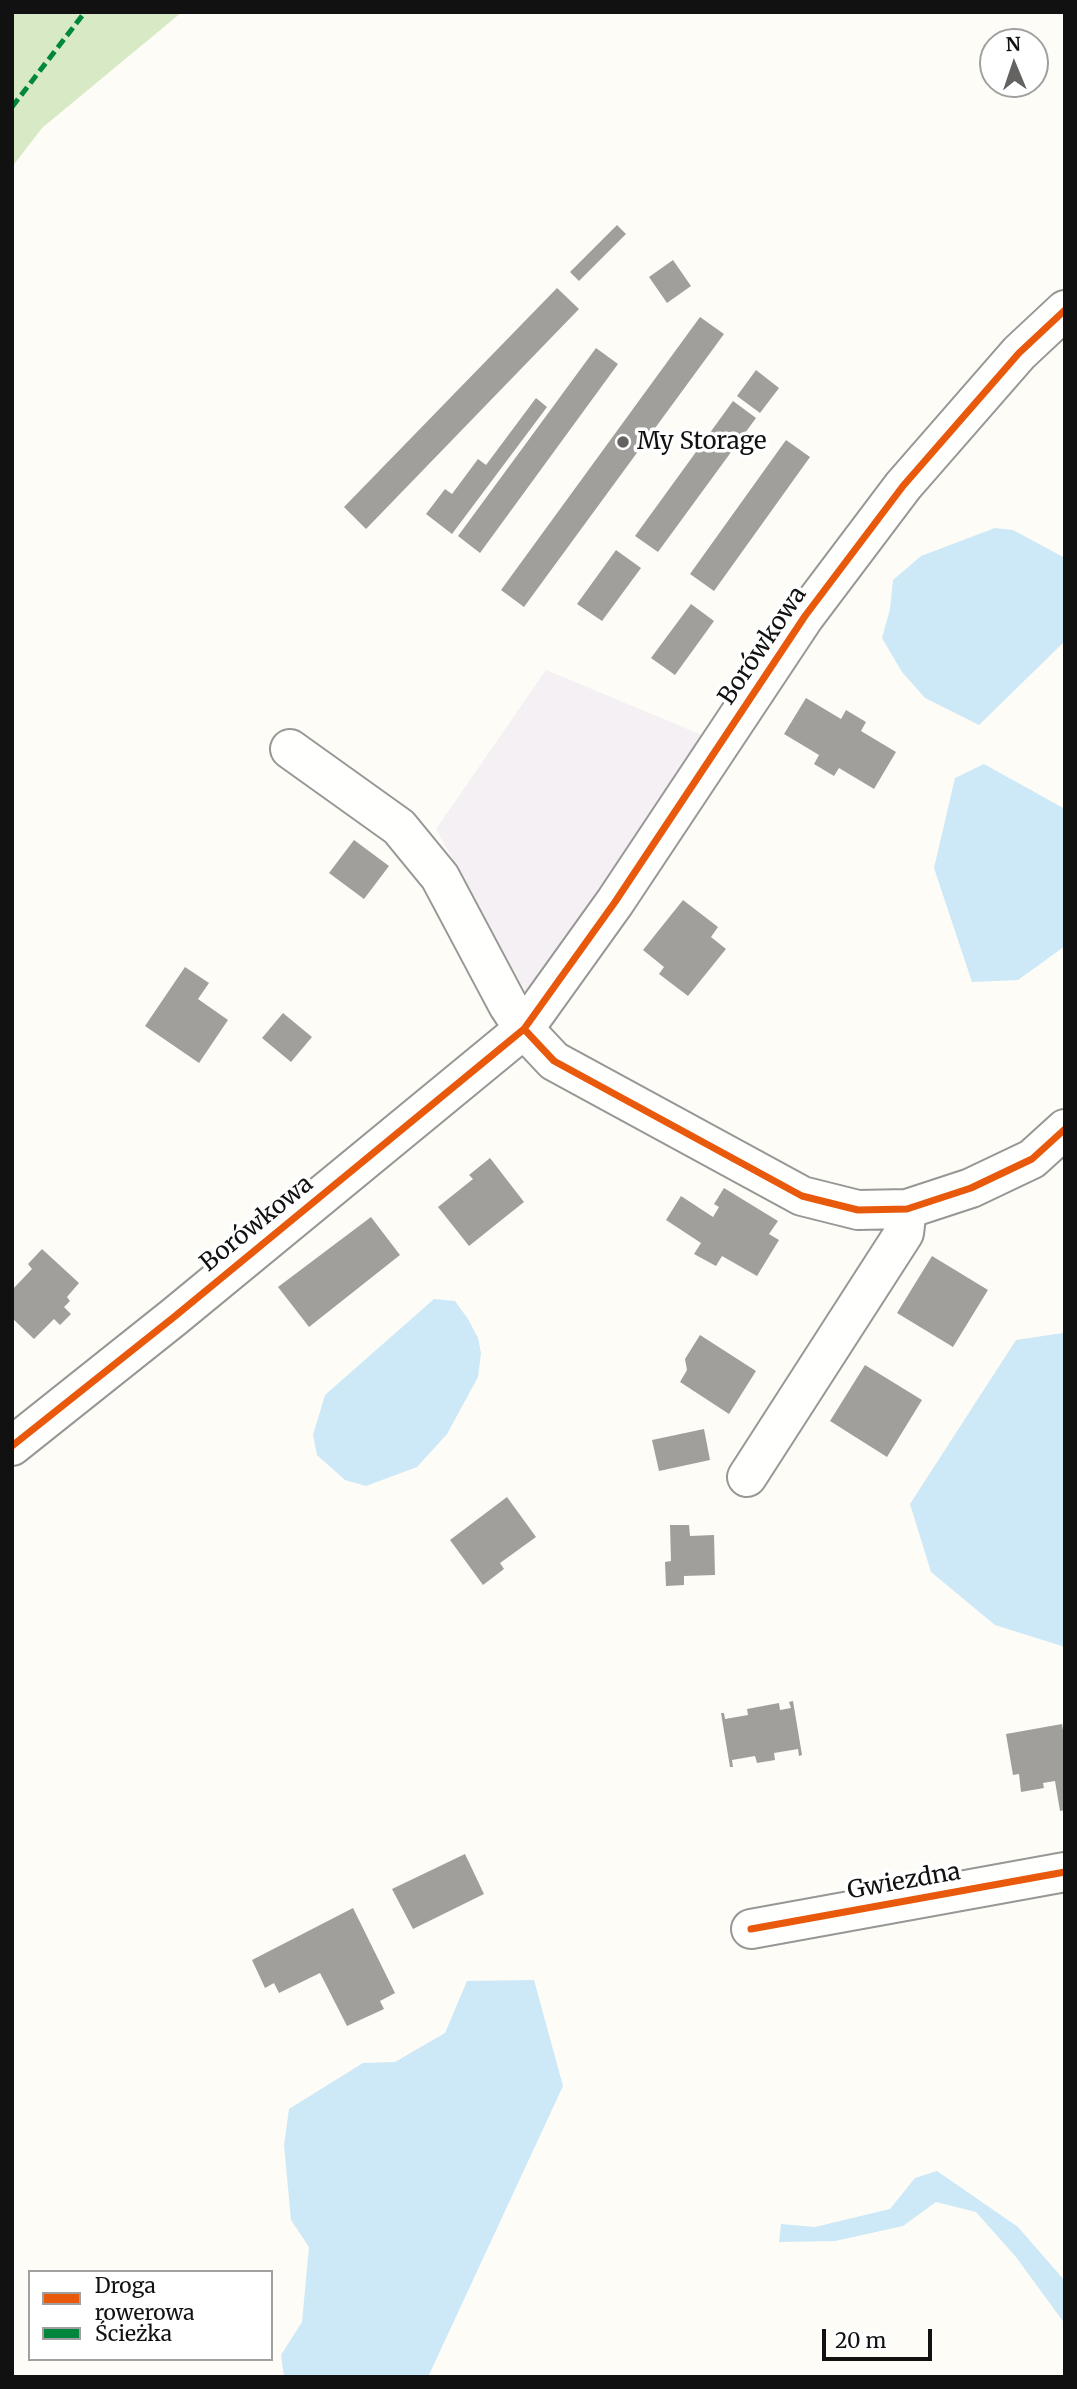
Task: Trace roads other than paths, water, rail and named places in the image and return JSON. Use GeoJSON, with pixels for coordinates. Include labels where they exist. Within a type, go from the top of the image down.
{"type":"FeatureCollection","features":[{"type":"Feature","properties":{"kind":"street","name":"Borówkowa"},"geometry":{"type":"LineString","coordinates":[[12,1446],[174,1317],[524,1029],[615,902],[805,616],[903,486],[1019,352],[1065,310]]}},
{"type":"Feature","properties":{"kind":"street"},"geometry":{"type":"LineString","coordinates":[[290,749],[399,827],[440,877],[508,1005],[524,1029],[554,1061],[802,1196],[858,1210],[907,1209],[971,1188],[1032,1159],[1065,1129]]}},
{"type":"Feature","properties":{"kind":"street"},"geometry":{"type":"LineString","coordinates":[[747,1477],[904,1233],[907,1209]]}},
{"type":"Feature","properties":{"kind":"street","name":"Gwiezdna"},"geometry":{"type":"LineString","coordinates":[[751,1929],[1065,1872]]}},
{"type":"Feature","properties":{"kind":"water"},"geometry":{"type":"Polygon","coordinates":[[[995,528],[1013,530],[1065,558],[1065,641],[979,725],[925,698],[902,672],[882,638],[890,609],[893,580],[921,556],[995,528]]]}},
{"type":"Feature","properties":{"kind":"water"},"geometry":{"type":"Polygon","coordinates":[[[984,764],[1065,809],[1065,946],[1018,980],[972,982],[934,868],[955,778],[984,764]]]}},
{"type":"Feature","properties":{"kind":"water"},"geometry":{"type":"Polygon","coordinates":[[[434,1299],[455,1301],[468,1319],[478,1338],[481,1353],[478,1377],[447,1434],[417,1467],[366,1486],[345,1480],[317,1455],[313,1435],[325,1395],[434,1299]]]}},
{"type":"Feature","properties":{"kind":"water"},"geometry":{"type":"Polygon","coordinates":[[[1063,1333],[1065,1647],[995,1625],[931,1572],[910,1504],[1016,1340],[1063,1333]]]}},
{"type":"Feature","properties":{"kind":"water"},"geometry":{"type":"Polygon","coordinates":[[[534,1980],[563,2086],[428,2377],[284,2377],[281,2355],[302,2322],[309,2247],[291,2220],[284,2145],[289,2109],[363,2063],[395,2062],[445,2033],[467,1981],[534,1980]]]}},
{"type":"Feature","properties":{"kind":"water"},"geometry":{"type":"Polygon","coordinates":[[[937,2171],[1018,2227],[1065,2281],[1065,2324],[1016,2257],[976,2212],[936,2202],[903,2226],[835,2241],[779,2242],[781,2224],[815,2227],[890,2209],[915,2178],[937,2171]]]}},
{"type":"Feature","properties":{"kind":"place","name":"My Storage"},"geometry":{"type":"Point","coordinates":[623,442]}}]}
